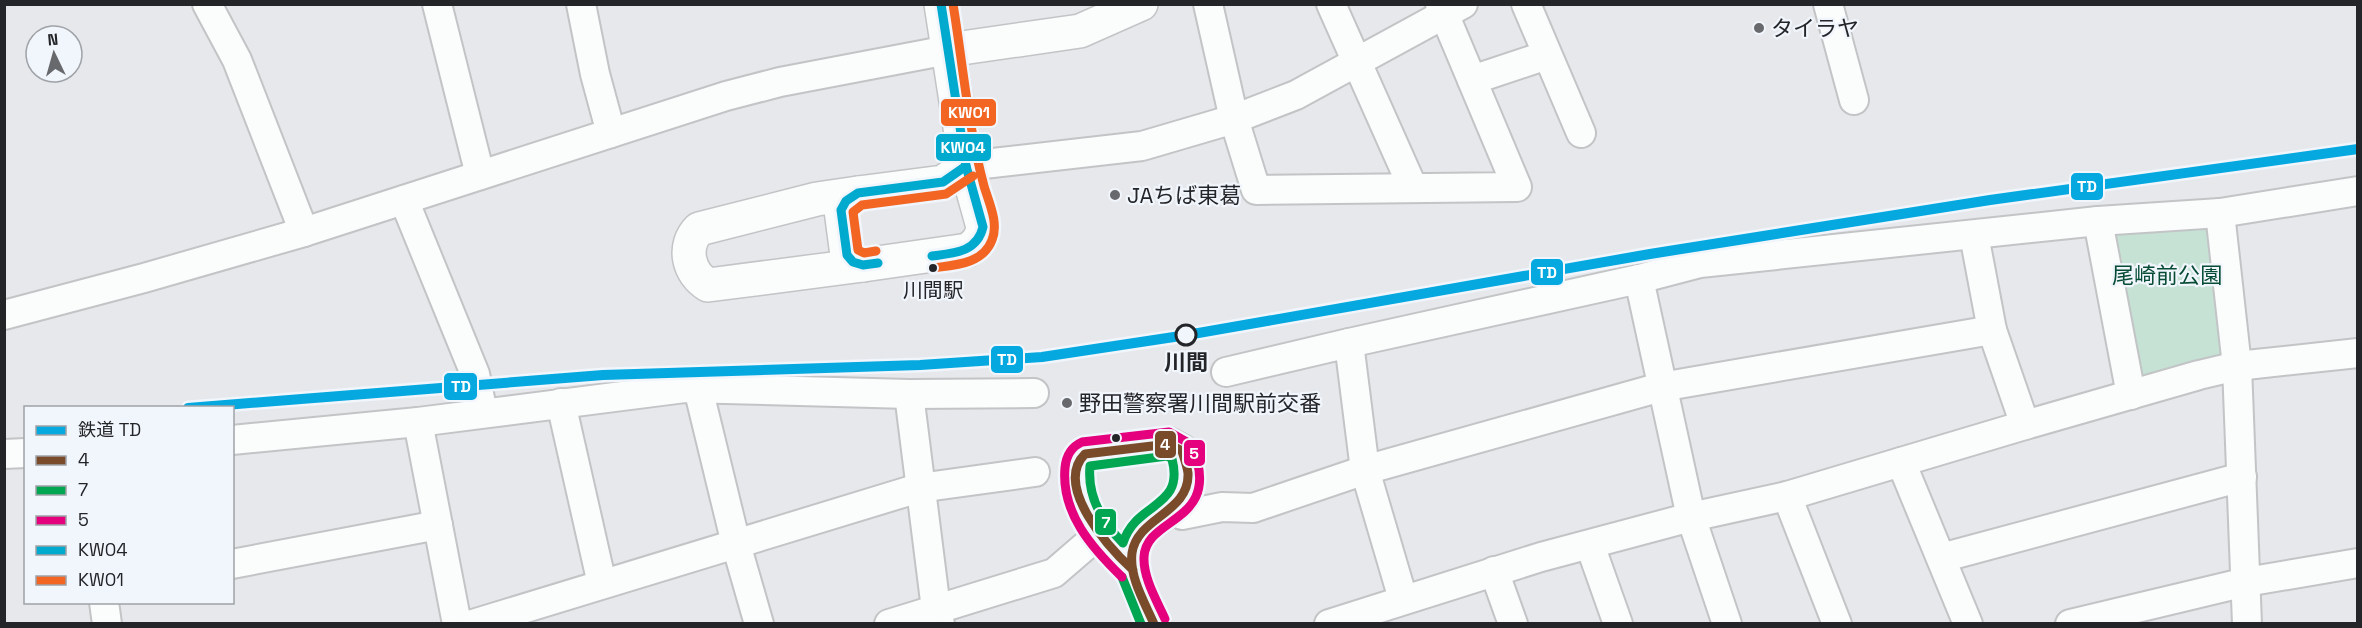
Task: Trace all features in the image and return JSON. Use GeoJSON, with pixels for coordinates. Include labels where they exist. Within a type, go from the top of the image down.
{"type":"FeatureCollection","features":[{"type":"Feature","properties":{"kind":"street"},"geometry":{"type":"LineString","coordinates":[[207,4],[237,60],[304,232]]}},
{"type":"Feature","properties":{"kind":"street"},"geometry":{"type":"LineString","coordinates":[[437,4],[480,175]]}},
{"type":"Feature","properties":{"kind":"street"},"geometry":{"type":"LineString","coordinates":[[582,4],[595,74],[611,133]]}},
{"type":"Feature","properties":{"kind":"street"},"geometry":{"type":"LineString","coordinates":[[942,4],[961,181],[983,227],[977,244],[968,250],[708,285],[698,279],[692,271],[688,249],[691,237],[699,229],[817,199],[961,181],[1142,146],[1234,119],[1296,95],[1358,63],[1449,8],[1472,80],[1517,187],[1256,190],[1234,119],[1208,4]]}},
{"type":"Feature","properties":{"kind":"street"},"geometry":{"type":"LineString","coordinates":[[4,315],[304,232],[726,96],[780,82],[948,50],[1080,31],[1141,4]]}},
{"type":"Feature","properties":{"kind":"street"},"geometry":{"type":"LineString","coordinates":[[1330,4],[1413,188]]}},
{"type":"Feature","properties":{"kind":"street"},"geometry":{"type":"LineString","coordinates":[[1526,4],[1581,133]]}},
{"type":"Feature","properties":{"kind":"street"},"geometry":{"type":"LineString","coordinates":[[1828,4],[1854,100]]}},
{"type":"Feature","properties":{"kind":"street"},"geometry":{"type":"LineString","coordinates":[[1472,80],[1547,55]]}},
{"type":"Feature","properties":{"kind":"street"},"geometry":{"type":"LineString","coordinates":[[1226,372],[1700,263],[2098,221],[2220,213],[2358,191]]}},
{"type":"Feature","properties":{"kind":"street"},"geometry":{"type":"LineString","coordinates":[[858,193],[846,201],[841,210],[847,255],[853,262],[863,265]]}},
{"type":"Feature","properties":{"kind":"street"},"geometry":{"type":"LineString","coordinates":[[404,200],[475,374],[483,413]]}},
{"type":"Feature","properties":{"kind":"street"},"geometry":{"type":"LineString","coordinates":[[2220,213],[2237,366],[2247,624]]}},
{"type":"Feature","properties":{"kind":"street"},"geometry":{"type":"LineString","coordinates":[[2098,221],[2131,395]]}},
{"type":"Feature","properties":{"kind":"street"},"geometry":{"type":"LineString","coordinates":[[1974,235],[1992,330],[2025,425]]}},
{"type":"Feature","properties":{"kind":"street"},"geometry":{"type":"LineString","coordinates":[[1638,279],[1691,517],[1727,624]]}},
{"type":"Feature","properties":{"kind":"street"},"geometry":{"type":"LineString","coordinates":[[1173,508],[1182,514],[1222,507],[1253,508],[1365,470],[1661,387],[1992,330]]}},
{"type":"Feature","properties":{"kind":"street"},"geometry":{"type":"LineString","coordinates":[[1349,343],[1365,470],[1398,609]]}},
{"type":"Feature","properties":{"kind":"street"},"geometry":{"type":"LineString","coordinates":[[1329,624],[1398,609],[1494,571],[1691,517],[1787,496],[2025,425],[2237,366],[2358,353]]}},
{"type":"Feature","properties":{"kind":"street"},"geometry":{"type":"LineString","coordinates":[[234,440],[418,422],[685,388],[909,394],[1034,393]]}},
{"type":"Feature","properties":{"kind":"street"},"geometry":{"type":"LineString","coordinates":[[698,388],[736,544],[759,624]]}},
{"type":"Feature","properties":{"kind":"street"},"geometry":{"type":"LineString","coordinates":[[909,394],[919,488],[938,616]]}},
{"type":"Feature","properties":{"kind":"street"},"geometry":{"type":"LineString","coordinates":[[561,403],[602,584]]}},
{"type":"Feature","properties":{"kind":"street"},"geometry":{"type":"LineString","coordinates":[[418,422],[457,624]]}},
{"type":"Feature","properties":{"kind":"street"},"geometry":{"type":"LineString","coordinates":[[1133,570],[1098,535],[1083,508],[1078,490],[1076,468],[1078,461],[1085,454],[1169,444],[1182,451],[1186,461],[1188,477],[1183,496],[1173,508],[1141,533],[1134,542],[1133,570],[1154,624]]}},
{"type":"Feature","properties":{"kind":"street"},"geometry":{"type":"LineString","coordinates":[[4,454],[24,453]]}},
{"type":"Feature","properties":{"kind":"street"},"geometry":{"type":"LineString","coordinates":[[1901,462],[1968,624]]}},
{"type":"Feature","properties":{"kind":"street"},"geometry":{"type":"LineString","coordinates":[[473,624],[919,488],[1035,472]]}},
{"type":"Feature","properties":{"kind":"street"},"geometry":{"type":"LineString","coordinates":[[1941,558],[2242,477]]}},
{"type":"Feature","properties":{"kind":"street"},"geometry":{"type":"LineString","coordinates":[[1787,496],[1836,624]]}},
{"type":"Feature","properties":{"kind":"street"},"geometry":{"type":"LineString","coordinates":[[234,564],[438,525]]}},
{"type":"Feature","properties":{"kind":"street"},"geometry":{"type":"LineString","coordinates":[[889,624],[938,616],[1054,573],[1098,535]]}},
{"type":"Feature","properties":{"kind":"street"},"geometry":{"type":"LineString","coordinates":[[1590,545],[1618,624]]}},
{"type":"Feature","properties":{"kind":"street"},"geometry":{"type":"LineString","coordinates":[[2070,624],[2246,582],[2358,563]]}},
{"type":"Feature","properties":{"kind":"street"},"geometry":{"type":"LineString","coordinates":[[1494,571],[1513,624]]}},
{"type":"Feature","properties":{"kind":"street"},"geometry":{"type":"LineString","coordinates":[[104,604],[107,624]]}},
{"type":"Feature","properties":{"kind":"green space","name":"尾崎前公園"},"geometry":{"type":"Polygon","coordinates":[[[2211,221],[2227,357],[2135,383],[2107,228],[2211,221]]]}},
{"type":"Feature","properties":{"kind":"rail line","name":"TD"},"geometry":{"type":"LineString","coordinates":[[213,406],[603,375],[920,365],[1042,357],[1187,335],[1650,254],[1990,200],[2358,149]]}},
{"type":"Feature","properties":{"kind":"transit line","name":"KW04"},"geometry":{"type":"LineString","coordinates":[[932,256],[964,250],[976,242],[983,227],[966,166],[941,4]]}},
{"type":"Feature","properties":{"kind":"transit line","name":"KW01"},"geometry":{"type":"LineString","coordinates":[[933,268],[975,259],[988,248],[994,233],[993,213],[984,186],[974,141],[953,4]]}},
{"type":"Feature","properties":{"kind":"transit line","name":"KW04"},"geometry":{"type":"LineString","coordinates":[[878,263],[863,265],[853,262],[847,255],[841,210],[846,201],[858,193],[943,182],[966,166]]}},
{"type":"Feature","properties":{"kind":"transit line","name":"KW01"},"geometry":{"type":"LineString","coordinates":[[876,251],[864,253],[858,250],[853,212],[862,205],[946,194],[973,176]]}},
{"type":"Feature","properties":{"kind":"transit line","name":"5"},"geometry":{"type":"LineString","coordinates":[[1122,577],[1090,542],[1073,515],[1065,484],[1067,460],[1072,449],[1082,442],[1169,432],[1192,445],[1199,471],[1198,490],[1191,504],[1148,543],[1144,557],[1148,581],[1165,619]]}},
{"type":"Feature","properties":{"kind":"transit line","name":"4"},"geometry":{"type":"LineString","coordinates":[[1133,570],[1123,560],[1111,547],[1088,516],[1076,483],[1077,467],[1085,454],[1169,444],[1182,451],[1188,473],[1186,486],[1181,497],[1143,531],[1132,553],[1135,580],[1154,624]]}},
{"type":"Feature","properties":{"kind":"transit line","name":"7"},"geometry":{"type":"LineString","coordinates":[[1167,456],[1172,459],[1174,475],[1172,487],[1166,496],[1129,529],[1123,543],[1098,508],[1091,488],[1090,466],[1167,456]]}},
{"type":"Feature","properties":{"kind":"transit line","name":"7"},"geometry":{"type":"LineString","coordinates":[[1122,577],[1141,624]]}},
{"type":"Feature","properties":{"kind":"place","name":"タイラヤ"},"geometry":{"type":"Point","coordinates":[1759,28]}},
{"type":"Feature","properties":{"kind":"place","name":"JAちば東葛"},"geometry":{"type":"Point","coordinates":[1115,195]}},
{"type":"Feature","properties":{"kind":"place","name":"川間駅"},"geometry":{"type":"Point","coordinates":[933,268]}},
{"type":"Feature","properties":{"kind":"place","name":"川間"},"geometry":{"type":"Point","coordinates":[1186,335]}},
{"type":"Feature","properties":{"kind":"place","name":"野田警察署川間駅前交番"},"geometry":{"type":"Point","coordinates":[1067,403]}}]}
